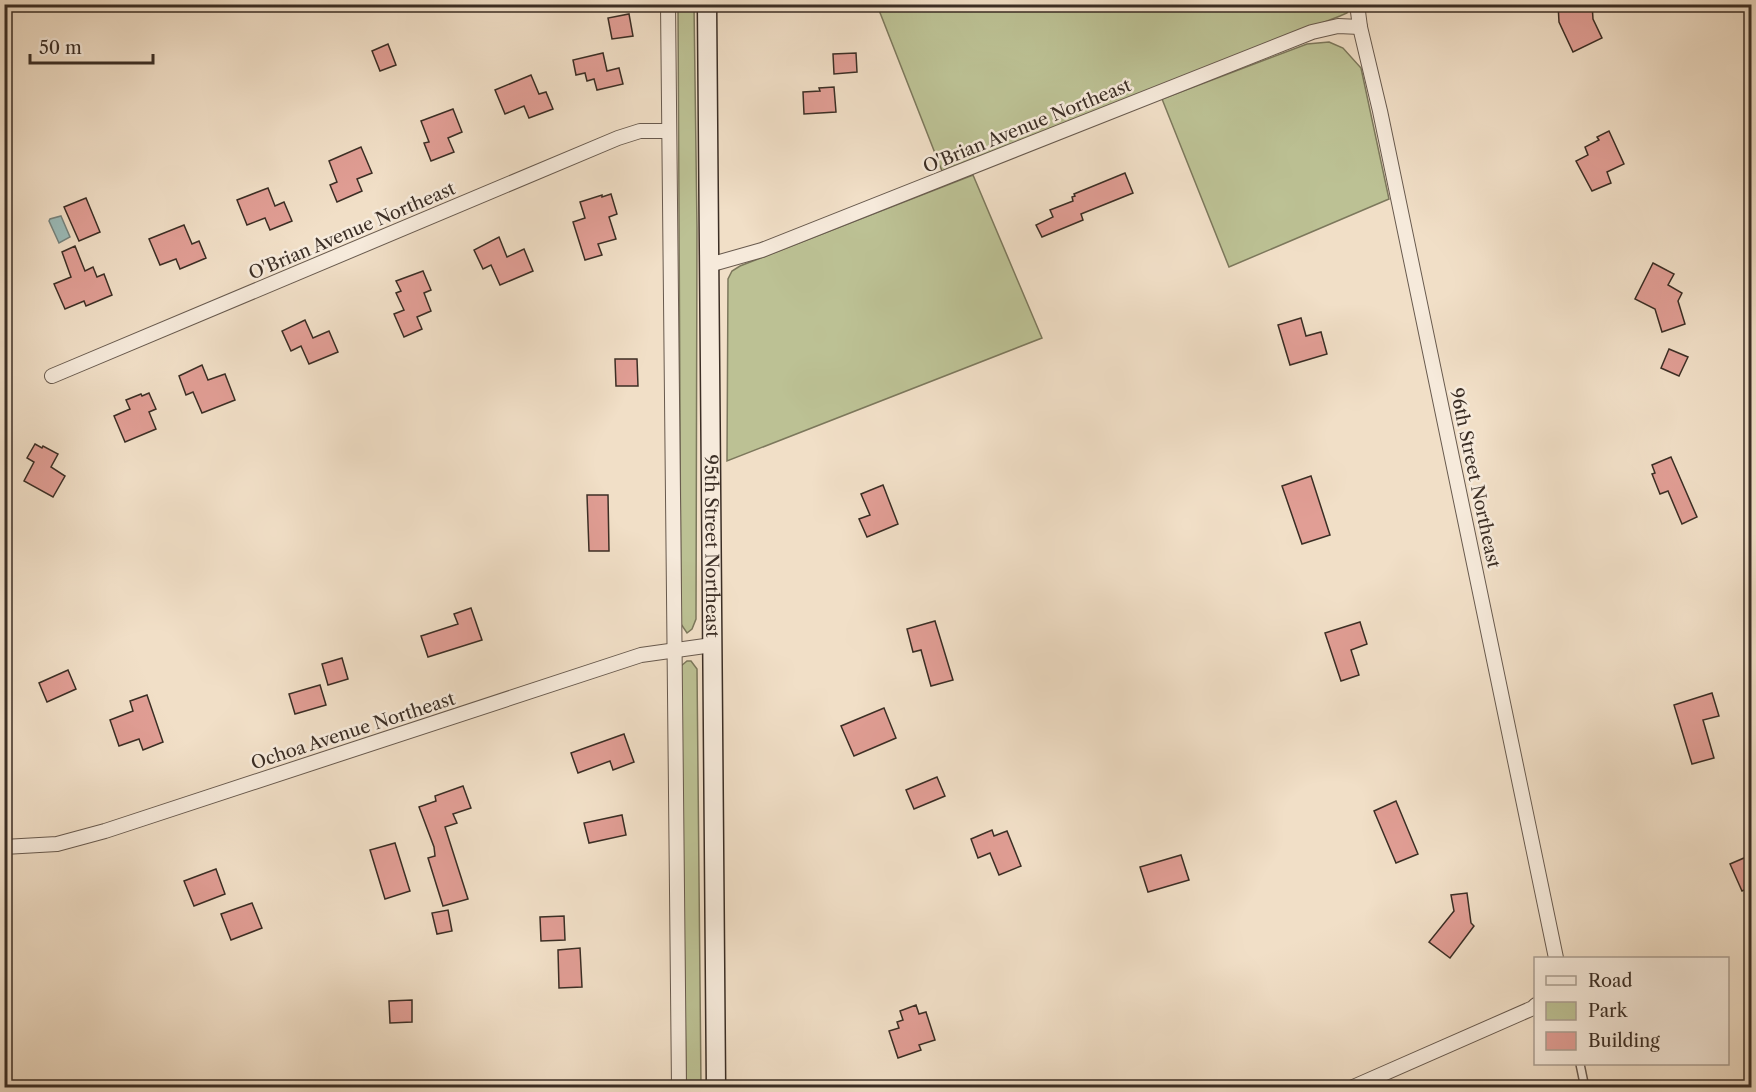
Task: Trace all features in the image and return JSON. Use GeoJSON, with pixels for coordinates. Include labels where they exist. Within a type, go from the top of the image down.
{"type":"FeatureCollection","features":[{"type":"Feature","properties":{"kind":"main road","name":"95th Street Northeast"},"geometry":{"type":"LineString","coordinates":[[707,4],[716,1088]]}},
{"type":"Feature","properties":{"kind":"street"},"geometry":{"type":"LineString","coordinates":[[668,4],[679,1088]]}},
{"type":"Feature","properties":{"kind":"street","name":"96th Street Northeast"},"geometry":{"type":"LineString","coordinates":[[1357,4],[1556,957]]}},
{"type":"Feature","properties":{"kind":"street","name":"O'Brian Avenue Northeast"},"geometry":{"type":"LineString","coordinates":[[709,265],[762,250],[1312,32],[1338,26],[1360,27]]}},
{"type":"Feature","properties":{"kind":"street","name":"O'Brian Avenue Northeast"},"geometry":{"type":"LineString","coordinates":[[52,376],[618,138],[640,131],[668,131]]}},
{"type":"Feature","properties":{"kind":"street","name":"Ochoa Avenue Northeast"},"geometry":{"type":"LineString","coordinates":[[4,847],[57,844],[105,831],[641,655],[712,645]]}},
{"type":"Feature","properties":{"kind":"street"},"geometry":{"type":"LineString","coordinates":[[1351,1088],[1534,1007]]}},
{"type":"Feature","properties":{"kind":"lane"},"geometry":{"type":"LineString","coordinates":[[1580,1065],[1585,1088]]}},
{"type":"Feature","properties":{"kind":"green space"},"geometry":{"type":"Polygon","coordinates":[[[678,5],[694,5],[697,228],[696,619],[692,629],[687,633],[681,624],[678,5]]]}},
{"type":"Feature","properties":{"kind":"green space"},"geometry":{"type":"Polygon","coordinates":[[[877,5],[1352,5],[1347,13],[1340,16],[942,171],[877,5]]]}},
{"type":"Feature","properties":{"kind":"green space"},"geometry":{"type":"Polygon","coordinates":[[[1329,42],[1343,48],[1361,68],[1389,199],[1229,267],[1162,99],[1307,44],[1329,42]]]}},
{"type":"Feature","properties":{"kind":"green space"},"geometry":{"type":"Polygon","coordinates":[[[973,175],[1042,338],[727,461],[728,279],[732,271],[973,175]]]}},
{"type":"Feature","properties":{"kind":"green space"},"geometry":{"type":"Polygon","coordinates":[[[691,661],[697,669],[701,1087],[686,1087],[681,666],[691,661]]]}},
{"type":"Feature","properties":{"kind":"water"},"geometry":{"type":"Polygon","coordinates":[[[61,216],[70,237],[59,243],[49,221],[61,216]]]}},
{"type":"Feature","properties":{"kind":"building"},"geometry":{"type":"Polygon","coordinates":[[[1558,4],[1592,4],[1593,19],[1602,38],[1573,52],[1559,22],[1558,4]]]}},
{"type":"Feature","properties":{"kind":"building"},"geometry":{"type":"Polygon","coordinates":[[[629,14],[633,36],[612,39],[608,18],[629,14]]]}},
{"type":"Feature","properties":{"kind":"building"},"geometry":{"type":"Polygon","coordinates":[[[388,44],[396,65],[380,71],[372,51],[388,44]]]}},
{"type":"Feature","properties":{"kind":"building"},"geometry":{"type":"Polygon","coordinates":[[[603,53],[607,71],[619,68],[623,84],[597,90],[594,79],[587,81],[585,73],[576,75],[573,60],[603,53]]]}},
{"type":"Feature","properties":{"kind":"building"},"geometry":{"type":"Polygon","coordinates":[[[856,53],[857,72],[834,74],[833,54],[856,53]]]}},
{"type":"Feature","properties":{"kind":"building"},"geometry":{"type":"Polygon","coordinates":[[[531,75],[539,94],[546,92],[553,109],[529,118],[524,106],[505,114],[495,90],[531,75]]]}},
{"type":"Feature","properties":{"kind":"building"},"geometry":{"type":"Polygon","coordinates":[[[834,87],[836,112],[804,114],[803,92],[834,87]]]}},
{"type":"Feature","properties":{"kind":"building"},"geometry":{"type":"Polygon","coordinates":[[[453,109],[462,132],[448,138],[454,152],[431,161],[424,143],[429,142],[421,121],[453,109]]]}},
{"type":"Feature","properties":{"kind":"building"},"geometry":{"type":"Polygon","coordinates":[[[1609,131],[1624,164],[1607,172],[1611,183],[1592,191],[1576,161],[1588,155],[1585,147],[1599,140],[1597,137],[1609,131]]]}},
{"type":"Feature","properties":{"kind":"building"},"geometry":{"type":"Polygon","coordinates":[[[361,147],[372,173],[357,179],[362,191],[337,202],[330,185],[337,182],[329,161],[361,147]]]}},
{"type":"Feature","properties":{"kind":"building"},"geometry":{"type":"Polygon","coordinates":[[[1125,173],[1133,193],[1081,214],[1083,220],[1042,237],[1036,225],[1053,217],[1050,210],[1073,201],[1074,194],[1125,173]]]}},
{"type":"Feature","properties":{"kind":"building"},"geometry":{"type":"Polygon","coordinates":[[[268,188],[275,206],[284,202],[292,221],[270,230],[265,218],[247,225],[237,200],[268,188]]]}},
{"type":"Feature","properties":{"kind":"building"},"geometry":{"type":"Polygon","coordinates":[[[611,194],[617,214],[609,217],[616,239],[598,244],[602,255],[585,260],[573,222],[585,218],[580,202],[611,194]]]}},
{"type":"Feature","properties":{"kind":"building"},"geometry":{"type":"Polygon","coordinates":[[[86,198],[100,232],[79,241],[64,207],[86,198]]]}},
{"type":"Feature","properties":{"kind":"building"},"geometry":{"type":"Polygon","coordinates":[[[184,225],[192,244],[199,241],[206,258],[180,269],[176,259],[160,265],[149,239],[184,225]]]}},
{"type":"Feature","properties":{"kind":"building"},"geometry":{"type":"Polygon","coordinates":[[[499,237],[507,257],[524,249],[533,271],[500,285],[491,265],[483,269],[474,250],[499,237]]]}},
{"type":"Feature","properties":{"kind":"building"},"geometry":{"type":"Polygon","coordinates":[[[75,246],[85,271],[93,267],[97,277],[104,274],[112,295],[86,306],[84,301],[65,309],[54,284],[71,277],[62,252],[75,246]]]}},
{"type":"Feature","properties":{"kind":"building"},"geometry":{"type":"Polygon","coordinates":[[[1653,263],[1674,274],[1668,285],[1682,293],[1678,301],[1685,324],[1662,332],[1655,309],[1635,299],[1653,263]]]}},
{"type":"Feature","properties":{"kind":"building"},"geometry":{"type":"Polygon","coordinates":[[[423,271],[431,290],[424,293],[431,311],[417,317],[422,329],[404,337],[394,314],[404,310],[396,293],[401,291],[396,281],[423,271]]]}},
{"type":"Feature","properties":{"kind":"building"},"geometry":{"type":"Polygon","coordinates":[[[1301,318],[1306,336],[1321,332],[1327,354],[1290,365],[1278,325],[1301,318]]]}},
{"type":"Feature","properties":{"kind":"building"},"geometry":{"type":"Polygon","coordinates":[[[305,320],[313,338],[329,331],[338,352],[309,364],[301,346],[291,351],[282,331],[305,320]]]}},
{"type":"Feature","properties":{"kind":"building"},"geometry":{"type":"Polygon","coordinates":[[[1669,349],[1688,357],[1679,376],[1661,368],[1669,349]]]}},
{"type":"Feature","properties":{"kind":"building"},"geometry":{"type":"Polygon","coordinates":[[[615,359],[637,359],[638,386],[616,386],[615,359]]]}},
{"type":"Feature","properties":{"kind":"building"},"geometry":{"type":"Polygon","coordinates":[[[202,365],[208,380],[225,374],[235,400],[202,413],[193,392],[186,395],[179,376],[202,365]]]}},
{"type":"Feature","properties":{"kind":"building"},"geometry":{"type":"Polygon","coordinates":[[[149,393],[156,409],[149,412],[156,429],[125,442],[114,416],[130,409],[126,400],[149,393]]]}},
{"type":"Feature","properties":{"kind":"building"},"geometry":{"type":"Polygon","coordinates":[[[35,444],[58,454],[51,467],[65,476],[53,497],[24,481],[34,462],[27,458],[35,444]]]}},
{"type":"Feature","properties":{"kind":"building"},"geometry":{"type":"Polygon","coordinates":[[[1671,457],[1697,517],[1682,524],[1668,491],[1660,494],[1652,474],[1655,473],[1652,465],[1671,457]]]}},
{"type":"Feature","properties":{"kind":"building"},"geometry":{"type":"Polygon","coordinates":[[[1311,476],[1330,535],[1302,544],[1282,486],[1311,476]]]}},
{"type":"Feature","properties":{"kind":"building"},"geometry":{"type":"Polygon","coordinates":[[[883,485],[898,524],[867,537],[859,519],[870,515],[861,494],[883,485]]]}},
{"type":"Feature","properties":{"kind":"building"},"geometry":{"type":"Polygon","coordinates":[[[587,495],[608,495],[609,551],[589,551],[587,495]]]}},
{"type":"Feature","properties":{"kind":"building"},"geometry":{"type":"Polygon","coordinates":[[[471,608],[482,640],[428,657],[421,636],[458,624],[454,614],[471,608]]]}},
{"type":"Feature","properties":{"kind":"building"},"geometry":{"type":"Polygon","coordinates":[[[935,621],[953,680],[931,686],[921,650],[913,652],[907,629],[935,621]]]}},
{"type":"Feature","properties":{"kind":"building"},"geometry":{"type":"Polygon","coordinates":[[[1360,622],[1367,644],[1351,650],[1359,675],[1341,681],[1325,633],[1360,622]]]}},
{"type":"Feature","properties":{"kind":"building"},"geometry":{"type":"Polygon","coordinates":[[[342,658],[348,679],[328,685],[322,664],[342,658]]]}},
{"type":"Feature","properties":{"kind":"building"},"geometry":{"type":"Polygon","coordinates":[[[68,670],[76,689],[47,702],[39,683],[68,670]]]}},
{"type":"Feature","properties":{"kind":"building"},"geometry":{"type":"Polygon","coordinates":[[[320,685],[326,705],[295,714],[289,694],[320,685]]]}},
{"type":"Feature","properties":{"kind":"building"},"geometry":{"type":"Polygon","coordinates":[[[1712,693],[1719,716],[1703,720],[1714,758],[1692,764],[1674,705],[1712,693]]]}},
{"type":"Feature","properties":{"kind":"building"},"geometry":{"type":"Polygon","coordinates":[[[147,695],[163,742],[143,750],[139,739],[119,746],[110,720],[133,711],[130,701],[147,695]]]}},
{"type":"Feature","properties":{"kind":"building"},"geometry":{"type":"Polygon","coordinates":[[[884,708],[896,738],[854,756],[841,726],[884,708]]]}},
{"type":"Feature","properties":{"kind":"building"},"geometry":{"type":"Polygon","coordinates":[[[624,734],[634,762],[613,770],[610,761],[578,773],[571,753],[624,734]]]}},
{"type":"Feature","properties":{"kind":"building"},"geometry":{"type":"Polygon","coordinates":[[[937,777],[945,796],[914,809],[906,790],[937,777]]]}},
{"type":"Feature","properties":{"kind":"building"},"geometry":{"type":"Polygon","coordinates":[[[463,786],[471,808],[453,814],[457,823],[445,827],[468,899],[443,906],[428,858],[435,856],[434,847],[419,807],[436,801],[435,796],[463,786]]]}},
{"type":"Feature","properties":{"kind":"building"},"geometry":{"type":"Polygon","coordinates":[[[1396,801],[1418,854],[1396,863],[1374,811],[1396,801]]]}},
{"type":"Feature","properties":{"kind":"building"},"geometry":{"type":"Polygon","coordinates":[[[622,815],[626,835],[589,843],[584,823],[622,815]]]}},
{"type":"Feature","properties":{"kind":"building"},"geometry":{"type":"Polygon","coordinates":[[[992,830],[994,836],[1007,831],[1021,866],[999,875],[990,853],[978,858],[971,839],[992,830]]]}},
{"type":"Feature","properties":{"kind":"building"},"geometry":{"type":"Polygon","coordinates":[[[395,843],[410,891],[385,899],[370,850],[395,843]]]}},
{"type":"Feature","properties":{"kind":"building"},"geometry":{"type":"Polygon","coordinates":[[[1181,855],[1189,880],[1148,892],[1140,867],[1181,855]]]}},
{"type":"Feature","properties":{"kind":"building"},"geometry":{"type":"Polygon","coordinates":[[[1751,855],[1751,887],[1742,891],[1730,864],[1751,855]]]}},
{"type":"Feature","properties":{"kind":"building"},"geometry":{"type":"Polygon","coordinates":[[[216,869],[225,894],[194,906],[184,881],[216,869]]]}},
{"type":"Feature","properties":{"kind":"building"},"geometry":{"type":"Polygon","coordinates":[[[1467,893],[1471,923],[1474,926],[1450,958],[1429,942],[1454,911],[1451,895],[1467,893]]]}},
{"type":"Feature","properties":{"kind":"building"},"geometry":{"type":"Polygon","coordinates":[[[252,903],[262,928],[231,940],[221,914],[252,903]]]}},
{"type":"Feature","properties":{"kind":"building"},"geometry":{"type":"Polygon","coordinates":[[[448,910],[452,931],[437,934],[432,913],[448,910]]]}},
{"type":"Feature","properties":{"kind":"building"},"geometry":{"type":"Polygon","coordinates":[[[564,916],[565,940],[541,941],[540,917],[564,916]]]}},
{"type":"Feature","properties":{"kind":"building"},"geometry":{"type":"Polygon","coordinates":[[[580,948],[582,987],[559,988],[558,950],[580,948]]]}},
{"type":"Feature","properties":{"kind":"building"},"geometry":{"type":"Polygon","coordinates":[[[412,1000],[412,1022],[390,1023],[389,1001],[412,1000]]]}},
{"type":"Feature","properties":{"kind":"building"},"geometry":{"type":"Polygon","coordinates":[[[916,1005],[919,1014],[926,1012],[935,1040],[919,1045],[921,1050],[898,1058],[889,1031],[899,1028],[897,1022],[903,1020],[900,1011],[916,1005]]]}}]}
